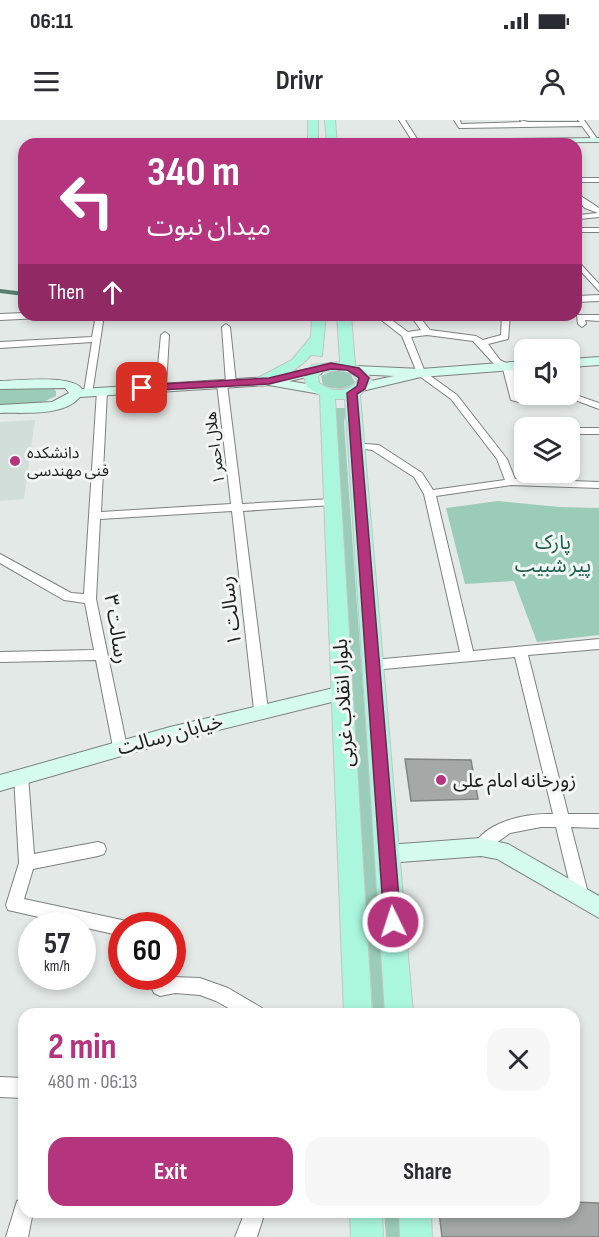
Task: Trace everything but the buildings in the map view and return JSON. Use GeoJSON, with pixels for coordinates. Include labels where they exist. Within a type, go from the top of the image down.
{"type":"FeatureCollection","features":[{"type":"Feature","properties":{"kind":"main road"},"geometry":{"type":"LineString","coordinates":[[313,120],[313,138]]}},
{"type":"Feature","properties":{"kind":"main road"},"geometry":{"type":"LineString","coordinates":[[330,120],[331,138]]}},
{"type":"Feature","properties":{"kind":"main road"},"geometry":{"type":"LineString","coordinates":[[318,321],[317,370],[331,366],[352,368],[345,321]]}},
{"type":"Feature","properties":{"kind":"main road"},"geometry":{"type":"LineString","coordinates":[[265,381],[297,363],[317,339]]}},
{"type":"Feature","properties":{"kind":"main road","name":"بلوار انقلاب غربی"},"geometry":{"type":"LineString","coordinates":[[352,368],[364,378],[357,390],[355,445],[399,1008]]}},
{"type":"Feature","properties":{"kind":"main road","name":"بلوار انقلاب غربی"},"geometry":{"type":"LineString","coordinates":[[317,370],[311,380],[323,392],[332,502],[358,1008]]}},
{"type":"Feature","properties":{"kind":"main road"},"geometry":{"type":"LineString","coordinates":[[323,392],[357,390]]}},
{"type":"Feature","properties":{"kind":"main road"},"geometry":{"type":"LineString","coordinates":[[366,1218],[367,1237]]}},
{"type":"Feature","properties":{"kind":"main road"},"geometry":{"type":"LineString","coordinates":[[415,1218],[417,1237]]}},
{"type":"Feature","properties":{"kind":"street"},"geometry":{"type":"LineString","coordinates":[[402,120],[412,138]]}},
{"type":"Feature","properties":{"kind":"street"},"geometry":{"type":"LineString","coordinates":[[457,120],[459,126],[524,122],[582,122],[597,140]]}},
{"type":"Feature","properties":{"kind":"street"},"geometry":{"type":"LineString","coordinates":[[331,133],[345,138]]}},
{"type":"Feature","properties":{"kind":"street"},"geometry":{"type":"LineString","coordinates":[[582,140],[597,140]]}},
{"type":"Feature","properties":{"kind":"street"},"geometry":{"type":"LineString","coordinates":[[582,180],[599,180]]}},
{"type":"Feature","properties":{"kind":"street"},"geometry":{"type":"LineString","coordinates":[[582,200],[599,213]]}},
{"type":"Feature","properties":{"kind":"street"},"geometry":{"type":"LineString","coordinates":[[582,217],[599,213]]}},
{"type":"Feature","properties":{"kind":"street"},"geometry":{"type":"LineString","coordinates":[[582,230],[599,230]]}},
{"type":"Feature","properties":{"kind":"street"},"geometry":{"type":"LineString","coordinates":[[582,268],[599,289]]}},
{"type":"Feature","properties":{"kind":"street"},"geometry":{"type":"LineString","coordinates":[[582,299],[599,298]]}},
{"type":"Feature","properties":{"kind":"street"},"geometry":{"type":"LineString","coordinates":[[0,317],[18,316]]}},
{"type":"Feature","properties":{"kind":"street"},"geometry":{"type":"LineString","coordinates":[[582,317],[599,318]]}},
{"type":"Feature","properties":{"kind":"street","name":"رسالت ۳"},"geometry":{"type":"LineString","coordinates":[[99,321],[89,392],[94,516],[90,599],[120,747]]}},
{"type":"Feature","properties":{"kind":"street"},"geometry":{"type":"LineString","coordinates":[[389,321],[406,334],[421,373],[454,396],[502,459],[511,482]]}},
{"type":"Feature","properties":{"kind":"street"},"geometry":{"type":"LineString","coordinates":[[419,321],[427,332]]}},
{"type":"Feature","properties":{"kind":"street"},"geometry":{"type":"LineString","coordinates":[[482,343],[505,337],[506,321]]}},
{"type":"Feature","properties":{"kind":"street","name":"هلال احمر ۱"},"geometry":{"type":"LineString","coordinates":[[226,327],[226,383],[237,508]]}},
{"type":"Feature","properties":{"kind":"street"},"geometry":{"type":"LineString","coordinates":[[406,334],[427,332],[476,339],[497,362],[514,370]]}},
{"type":"Feature","properties":{"kind":"street"},"geometry":{"type":"LineString","coordinates":[[161,387],[165,335]]}},
{"type":"Feature","properties":{"kind":"street"},"geometry":{"type":"LineString","coordinates":[[0,345],[97,339]]}},
{"type":"Feature","properties":{"kind":"street"},"geometry":{"type":"LineString","coordinates":[[580,362],[599,361]]}},
{"type":"Feature","properties":{"kind":"street"},"geometry":{"type":"LineString","coordinates":[[507,366],[514,392]]}},
{"type":"Feature","properties":{"kind":"street"},"geometry":{"type":"LineString","coordinates":[[352,368],[421,373],[514,366]]}},
{"type":"Feature","properties":{"kind":"street"},"geometry":{"type":"LineString","coordinates":[[0,385],[67,384],[89,392],[265,381],[317,370]]}},
{"type":"Feature","properties":{"kind":"street"},"geometry":{"type":"LineString","coordinates":[[357,390],[421,373]]}},
{"type":"Feature","properties":{"kind":"street"},"geometry":{"type":"LineString","coordinates":[[265,381],[323,392]]}},
{"type":"Feature","properties":{"kind":"street"},"geometry":{"type":"LineString","coordinates":[[0,410],[56,405],[89,392]]}},
{"type":"Feature","properties":{"kind":"street"},"geometry":{"type":"LineString","coordinates":[[580,398],[599,394]]}},
{"type":"Feature","properties":{"kind":"street"},"geometry":{"type":"LineString","coordinates":[[580,399],[599,406]]}},
{"type":"Feature","properties":{"kind":"street"},"geometry":{"type":"LineString","coordinates":[[580,431],[599,431]]}},
{"type":"Feature","properties":{"kind":"street"},"geometry":{"type":"LineString","coordinates":[[355,445],[375,447],[418,475],[430,494],[468,656]]}},
{"type":"Feature","properties":{"kind":"street"},"geometry":{"type":"LineString","coordinates":[[430,494],[511,482],[599,485]]}},
{"type":"Feature","properties":{"kind":"street"},"geometry":{"type":"LineString","coordinates":[[94,516],[332,502]]}},
{"type":"Feature","properties":{"kind":"street","name":"رسالت ۱"},"geometry":{"type":"LineString","coordinates":[[237,508],[261,710]]}},
{"type":"Feature","properties":{"kind":"street"},"geometry":{"type":"LineString","coordinates":[[0,558],[68,597],[90,599]]}},
{"type":"Feature","properties":{"kind":"street"},"geometry":{"type":"LineString","coordinates":[[373,665],[599,644]]}},
{"type":"Feature","properties":{"kind":"street"},"geometry":{"type":"LineString","coordinates":[[520,651],[562,820],[590,902]]}},
{"type":"Feature","properties":{"kind":"street"},"geometry":{"type":"LineString","coordinates":[[0,657],[101,655]]}},
{"type":"Feature","properties":{"kind":"street","name":"خیابان رسالت"},"geometry":{"type":"LineString","coordinates":[[0,783],[120,747],[261,710],[342,693]]}},
{"type":"Feature","properties":{"kind":"street"},"geometry":{"type":"LineString","coordinates":[[21,776],[27,863],[7,906],[108,925]]}},
{"type":"Feature","properties":{"kind":"street"},"geometry":{"type":"LineString","coordinates":[[482,848],[506,827],[541,820],[599,820]]}},
{"type":"Feature","properties":{"kind":"street"},"geometry":{"type":"LineString","coordinates":[[387,854],[482,848],[501,851],[590,902]]}},
{"type":"Feature","properties":{"kind":"street"},"geometry":{"type":"LineString","coordinates":[[27,863],[98,849]]}},
{"type":"Feature","properties":{"kind":"street"},"geometry":{"type":"LineString","coordinates":[[186,984],[201,985],[227,996],[246,1008]]}},
{"type":"Feature","properties":{"kind":"street"},"geometry":{"type":"LineString","coordinates":[[0,1087],[18,1088]]}},
{"type":"Feature","properties":{"kind":"street"},"geometry":{"type":"LineString","coordinates":[[17,1237],[22,1218]]}},
{"type":"Feature","properties":{"kind":"street"},"geometry":{"type":"LineString","coordinates":[[246,1237],[253,1218]]}},
{"type":"Feature","properties":{"kind":"shaded area","name":"دانشکده فنی مهندسی"},"geometry":{"type":"Polygon","coordinates":[[[35,420],[24,499],[0,501],[0,422],[35,420]]]}},
{"type":"Feature","properties":{"kind":"green space"},"geometry":{"type":"Polygon","coordinates":[[[334,370],[350,373],[355,382],[340,389],[323,385],[321,376],[334,370]]]}},
{"type":"Feature","properties":{"kind":"green space"},"geometry":{"type":"Polygon","coordinates":[[[51,387],[56,391],[56,396],[41,403],[0,406],[0,388],[51,387]]]}},
{"type":"Feature","properties":{"kind":"green space"},"geometry":{"type":"Polygon","coordinates":[[[334,408],[347,408],[344,422],[386,1008],[373,1008],[334,408]]]}},
{"type":"Feature","properties":{"kind":"green space","name":"پارک پیر شبیب"},"geometry":{"type":"Polygon","coordinates":[[[498,501],[599,508],[599,635],[537,642],[514,581],[465,584],[446,508],[498,501]]]}},
{"type":"Feature","properties":{"kind":"green space"},"geometry":{"type":"Polygon","coordinates":[[[384,1218],[400,1218],[401,1237],[386,1237],[384,1218]]]}},
{"type":"Feature","properties":{"kind":"waterway"},"geometry":{"type":"LineString","coordinates":[[0,291],[18,293]]}},
{"type":"Feature","properties":{"kind":"place","name":"دانشکده فنی مهندسی"},"geometry":{"type":"Point","coordinates":[15,461]}},
{"type":"Feature","properties":{"kind":"place","name":"زورخانه امام علی"},"geometry":{"type":"Point","coordinates":[441,780]}},
{"type":"Feature","properties":{"kind":"route"},"geometry":{"type":"LineString","coordinates":[[142,388],[269,381],[331,366],[348,367],[362,374],[364,378],[362,387],[352,393],[393,922]]}}]}
